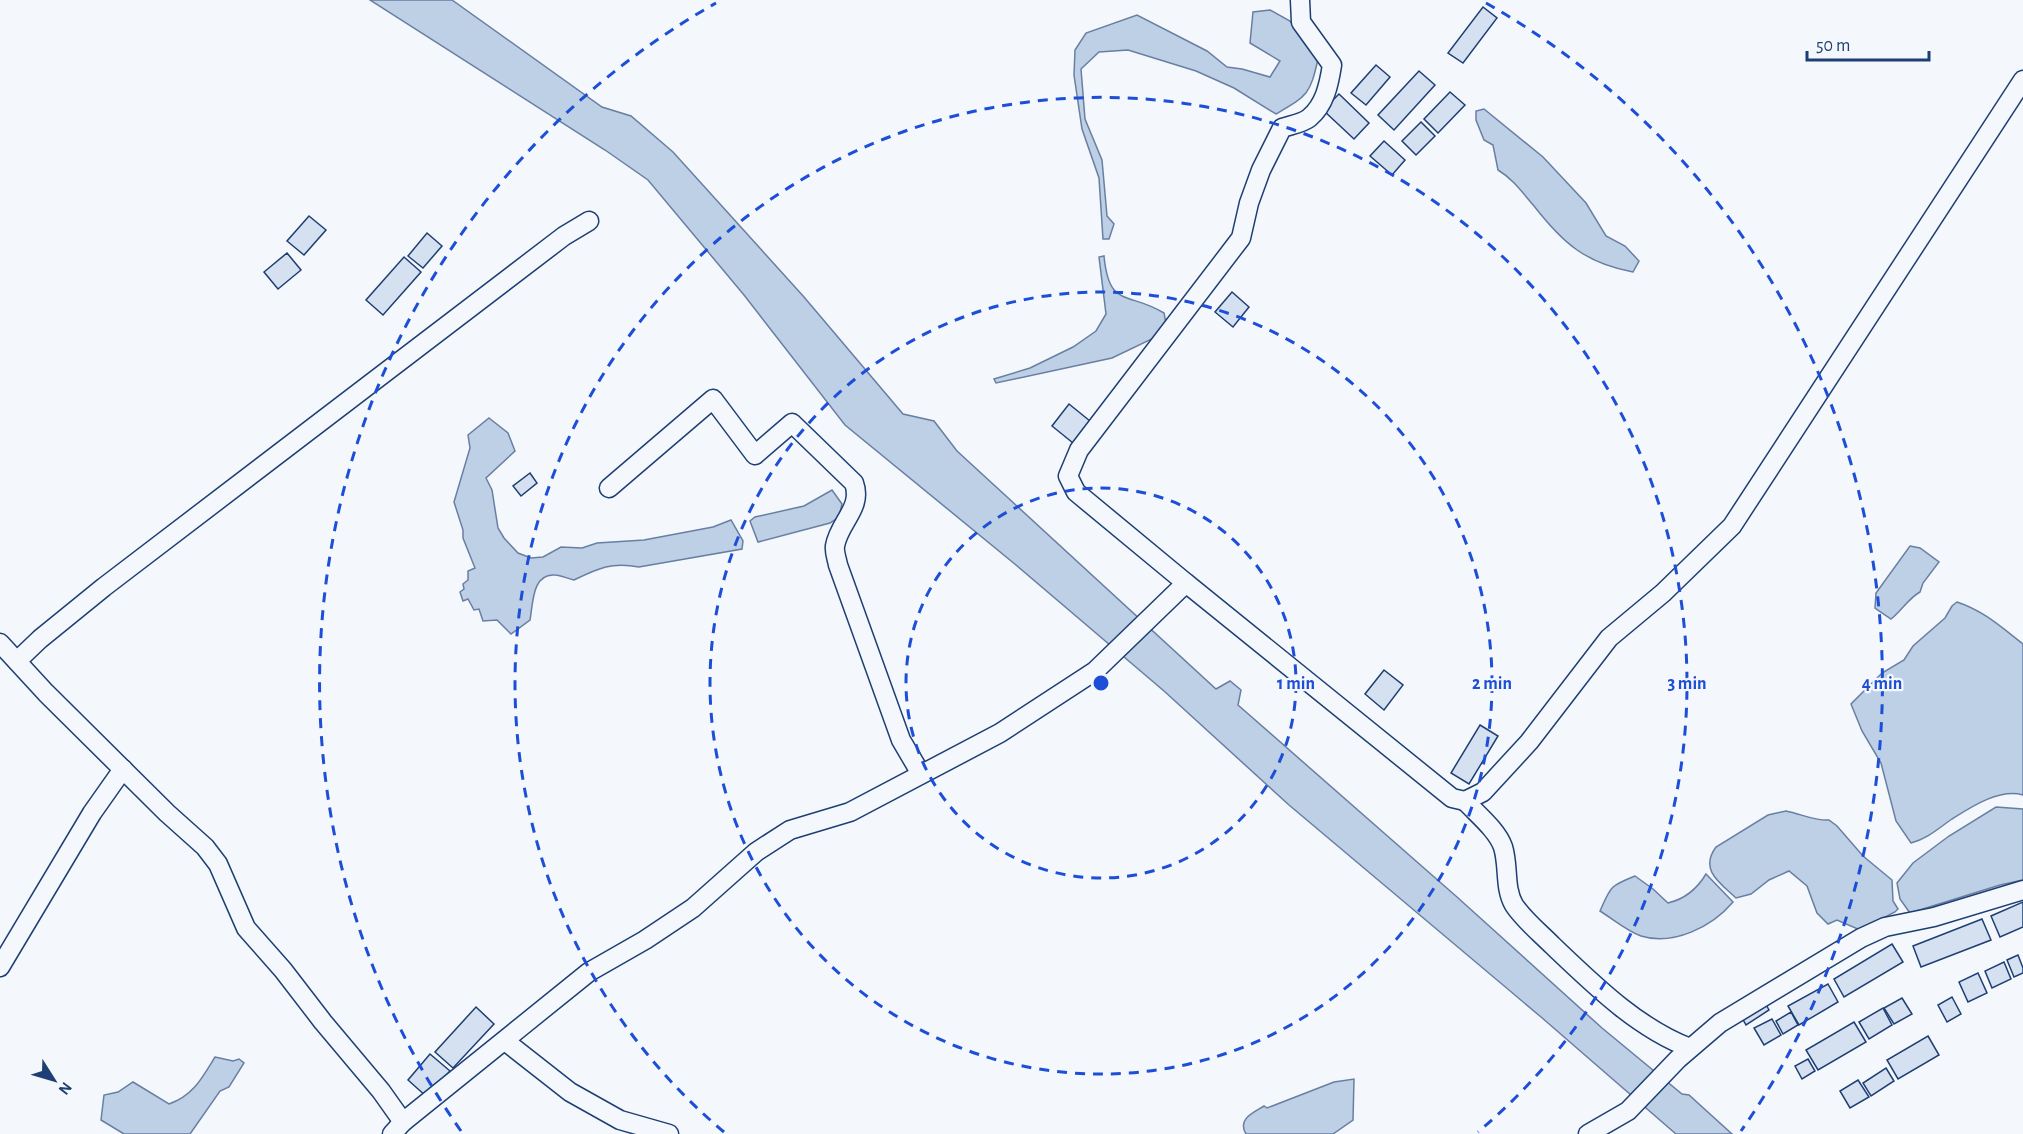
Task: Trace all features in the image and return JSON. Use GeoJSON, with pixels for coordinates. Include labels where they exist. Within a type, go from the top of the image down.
{"type":"FeatureCollection","features":[{"type":"Feature","properties":{"kind":"street"},"geometry":{"type":"LineString","coordinates":[[1300,0],[1301,22],[1332,65],[1330,82],[1321,105],[1308,119],[1282,128],[1261,170],[1241,238],[1079,450],[1068,476],[1076,492],[1186,583],[1452,798],[1465,801],[1503,846],[1509,893],[1513,904],[1526,920],[1594,984],[1648,1028],[1668,1039],[1684,1054]]}},
{"type":"Feature","properties":{"kind":"street"},"geometry":{"type":"LineString","coordinates":[[1465,801],[1483,792],[1529,742],[1609,638],[1663,593],[1732,526],[2023,80]]}},
{"type":"Feature","properties":{"kind":"street"},"geometry":{"type":"LineString","coordinates":[[17,661],[40,639],[104,587],[564,236],[590,221]]}},
{"type":"Feature","properties":{"kind":"street"},"geometry":{"type":"LineString","coordinates":[[609,488],[713,399],[755,455],[792,423],[854,483],[857,491],[856,503],[837,538],[835,548],[838,565],[901,740],[921,774]]}},
{"type":"Feature","properties":{"kind":"street"},"geometry":{"type":"LineString","coordinates":[[0,643],[46,693],[167,813],[205,847],[218,864],[246,928],[381,1091],[398,1128],[589,972],[645,940],[693,908],[756,852],[790,830],[850,812],[1000,733],[1095,670],[1186,583]]}},
{"type":"Feature","properties":{"kind":"street"},"geometry":{"type":"LineString","coordinates":[[0,968],[92,813],[123,769]]}},
{"type":"Feature","properties":{"kind":"street"},"geometry":{"type":"LineString","coordinates":[[1588,1134],[1628,1111],[1684,1054],[1720,1023],[1861,938],[1885,927],[1934,917],[2023,890]]}},
{"type":"Feature","properties":{"kind":"street"},"geometry":{"type":"LineString","coordinates":[[505,1041],[570,1092],[620,1120],[669,1134]]}},
{"type":"Feature","properties":{"kind":"water"},"geometry":{"type":"Polygon","coordinates":[[[370,0],[452,0],[602,107],[631,116],[673,152],[804,297],[903,414],[934,421],[957,451],[1216,689],[1230,681],[1241,690],[1238,705],[1602,1028],[1682,1094],[1689,1095],[1732,1134],[1676,1134],[1289,805],[1164,691],[1016,565],[845,425],[744,295],[648,180],[605,150],[370,0]]]}},
{"type":"Feature","properties":{"kind":"water"},"geometry":{"type":"Polygon","coordinates":[[[1270,10],[1290,21],[1318,59],[1306,93],[1295,103],[1276,114],[1234,88],[1196,71],[1128,50],[1099,52],[1081,69],[1085,119],[1102,160],[1107,216],[1114,224],[1109,239],[1103,239],[1099,178],[1082,129],[1074,75],[1075,50],[1086,33],[1137,15],[1207,51],[1227,67],[1270,77],[1280,61],[1250,43],[1253,12],[1270,10]]]}},
{"type":"Feature","properties":{"kind":"water"},"geometry":{"type":"Polygon","coordinates":[[[1484,109],[1543,157],[1586,203],[1606,236],[1625,246],[1639,261],[1633,272],[1601,263],[1576,250],[1555,231],[1513,182],[1498,170],[1493,145],[1484,140],[1476,120],[1476,111],[1484,109]]]}},
{"type":"Feature","properties":{"kind":"water"},"geometry":{"type":"Polygon","coordinates":[[[1104,256],[1110,284],[1116,292],[1164,313],[1166,323],[1156,337],[1112,358],[996,383],[994,379],[1030,368],[1073,347],[1096,331],[1106,314],[1099,257],[1104,256]]]}},
{"type":"Feature","properties":{"kind":"water"},"geometry":{"type":"Polygon","coordinates":[[[489,418],[508,433],[515,451],[486,478],[492,490],[498,528],[518,553],[531,558],[543,557],[561,547],[582,548],[597,543],[644,540],[713,527],[731,520],[743,541],[742,549],[639,567],[613,566],[598,569],[574,580],[557,575],[547,576],[538,584],[535,591],[530,620],[511,634],[497,620],[483,621],[479,609],[474,610],[468,599],[463,601],[460,592],[464,589],[463,584],[468,580],[468,571],[475,568],[463,538],[463,530],[454,502],[470,448],[468,435],[489,418]]]}},
{"type":"Feature","properties":{"kind":"water"},"geometry":{"type":"Polygon","coordinates":[[[832,490],[842,504],[839,517],[830,523],[758,542],[750,521],[755,517],[804,506],[832,490]]]}},
{"type":"Feature","properties":{"kind":"water"},"geometry":{"type":"Polygon","coordinates":[[[1910,546],[1920,548],[1939,562],[1923,583],[1920,592],[1891,619],[1875,608],[1876,593],[1910,546]]]}},
{"type":"Feature","properties":{"kind":"water"},"geometry":{"type":"Polygon","coordinates":[[[1957,602],[1984,615],[2023,644],[2023,795],[1995,796],[1960,814],[1928,836],[1911,843],[1896,821],[1881,763],[1862,731],[1851,704],[1882,673],[1904,660],[1913,646],[1945,618],[1957,602]]]}},
{"type":"Feature","properties":{"kind":"water"},"geometry":{"type":"Polygon","coordinates":[[[1996,807],[2023,809],[2023,880],[1910,913],[1900,899],[1897,883],[1913,863],[1949,836],[1996,807]]]}},
{"type":"Feature","properties":{"kind":"water"},"geometry":{"type":"Polygon","coordinates":[[[1786,811],[1829,820],[1837,826],[1863,856],[1892,880],[1893,901],[1898,909],[1860,930],[1837,920],[1828,924],[1817,913],[1807,886],[1789,871],[1769,880],[1751,894],[1736,898],[1714,876],[1710,863],[1711,855],[1716,847],[1768,815],[1786,811]]]}},
{"type":"Feature","properties":{"kind":"water"},"geometry":{"type":"Polygon","coordinates":[[[1706,874],[1733,902],[1714,919],[1691,932],[1666,938],[1641,936],[1600,911],[1612,888],[1635,876],[1668,903],[1690,893],[1706,874]]]}},
{"type":"Feature","properties":{"kind":"water"},"geometry":{"type":"Polygon","coordinates":[[[215,1057],[233,1061],[239,1059],[244,1063],[229,1087],[220,1091],[190,1134],[124,1134],[101,1120],[104,1095],[118,1092],[133,1082],[169,1104],[191,1091],[215,1057]]]}},
{"type":"Feature","properties":{"kind":"water"},"geometry":{"type":"Polygon","coordinates":[[[1354,1079],[1353,1120],[1333,1134],[1246,1134],[1243,1124],[1245,1120],[1264,1106],[1267,1108],[1334,1082],[1354,1079]]]}},
{"type":"Feature","properties":{"kind":"building"},"geometry":{"type":"Polygon","coordinates":[[[1483,7],[1497,18],[1463,63],[1448,53],[1483,7]]]}},
{"type":"Feature","properties":{"kind":"building"},"geometry":{"type":"Polygon","coordinates":[[[1376,65],[1390,77],[1366,105],[1351,93],[1376,65]]]}},
{"type":"Feature","properties":{"kind":"building"},"geometry":{"type":"Polygon","coordinates":[[[1419,71],[1435,85],[1394,130],[1378,115],[1419,71]]]}},
{"type":"Feature","properties":{"kind":"building"},"geometry":{"type":"Polygon","coordinates":[[[1450,92],[1465,105],[1438,133],[1424,119],[1450,92]]]}},
{"type":"Feature","properties":{"kind":"building"},"geometry":{"type":"Polygon","coordinates":[[[1339,94],[1369,123],[1354,139],[1323,110],[1339,94]]]}},
{"type":"Feature","properties":{"kind":"building"},"geometry":{"type":"Polygon","coordinates":[[[1421,122],[1435,136],[1416,155],[1402,141],[1421,122]]]}},
{"type":"Feature","properties":{"kind":"building"},"geometry":{"type":"Polygon","coordinates":[[[1384,141],[1405,160],[1392,175],[1370,156],[1384,141]]]}},
{"type":"Feature","properties":{"kind":"building"},"geometry":{"type":"Polygon","coordinates":[[[309,216],[326,230],[304,255],[287,241],[309,216]]]}},
{"type":"Feature","properties":{"kind":"building"},"geometry":{"type":"Polygon","coordinates":[[[427,233],[442,246],[423,268],[408,256],[427,233]]]}},
{"type":"Feature","properties":{"kind":"building"},"geometry":{"type":"Polygon","coordinates":[[[287,253],[301,270],[278,289],[264,272],[287,253]]]}},
{"type":"Feature","properties":{"kind":"building"},"geometry":{"type":"Polygon","coordinates":[[[404,257],[421,272],[383,315],[366,300],[404,257]]]}},
{"type":"Feature","properties":{"kind":"building"},"geometry":{"type":"Polygon","coordinates":[[[1232,292],[1249,307],[1233,327],[1215,312],[1232,292]]]}},
{"type":"Feature","properties":{"kind":"building"},"geometry":{"type":"Polygon","coordinates":[[[1069,404],[1090,421],[1073,443],[1052,426],[1069,404]]]}},
{"type":"Feature","properties":{"kind":"building"},"geometry":{"type":"Polygon","coordinates":[[[530,473],[537,483],[521,496],[513,486],[530,473]]]}},
{"type":"Feature","properties":{"kind":"building"},"geometry":{"type":"Polygon","coordinates":[[[1384,670],[1403,685],[1384,710],[1365,694],[1384,670]]]}},
{"type":"Feature","properties":{"kind":"building"},"geometry":{"type":"Polygon","coordinates":[[[1480,725],[1498,736],[1469,784],[1451,773],[1480,725]]]}},
{"type":"Feature","properties":{"kind":"building"},"geometry":{"type":"Polygon","coordinates":[[[2023,902],[2023,927],[2000,937],[1991,916],[2023,902]]]}},
{"type":"Feature","properties":{"kind":"building"},"geometry":{"type":"Polygon","coordinates":[[[1982,919],[1991,940],[1921,967],[1913,946],[1982,919]]]}},
{"type":"Feature","properties":{"kind":"building"},"geometry":{"type":"Polygon","coordinates":[[[1892,944],[1903,962],[1844,997],[1834,979],[1892,944]]]}},
{"type":"Feature","properties":{"kind":"building"},"geometry":{"type":"Polygon","coordinates":[[[2018,955],[2023,973],[2014,977],[2007,960],[2018,955]]]}},
{"type":"Feature","properties":{"kind":"building"},"geometry":{"type":"Polygon","coordinates":[[[2004,962],[2011,979],[1992,988],[1985,971],[2004,962]]]}},
{"type":"Feature","properties":{"kind":"building"},"geometry":{"type":"Polygon","coordinates":[[[1978,973],[1987,993],[1968,1002],[1959,982],[1978,973]]]}},
{"type":"Feature","properties":{"kind":"building"},"geometry":{"type":"Polygon","coordinates":[[[1828,984],[1838,1002],[1799,1025],[1788,1006],[1828,984]]]}},
{"type":"Feature","properties":{"kind":"building"},"geometry":{"type":"Polygon","coordinates":[[[1952,997],[1961,1014],[1947,1022],[1938,1005],[1952,997]]]}},
{"type":"Feature","properties":{"kind":"building"},"geometry":{"type":"Polygon","coordinates":[[[1902,998],[1912,1014],[1894,1024],[1884,1008],[1902,998]]]}},
{"type":"Feature","properties":{"kind":"building"},"geometry":{"type":"Polygon","coordinates":[[[1764,1001],[1769,1010],[1746,1025],[1741,1016],[1764,1001]]]}},
{"type":"Feature","properties":{"kind":"building"},"geometry":{"type":"Polygon","coordinates":[[[476,1007],[494,1024],[453,1068],[435,1052],[476,1007]]]}},
{"type":"Feature","properties":{"kind":"building"},"geometry":{"type":"Polygon","coordinates":[[[1883,1008],[1892,1025],[1869,1039],[1859,1022],[1883,1008]]]}},
{"type":"Feature","properties":{"kind":"building"},"geometry":{"type":"Polygon","coordinates":[[[1791,1012],[1798,1025],[1783,1034],[1776,1021],[1791,1012]]]}},
{"type":"Feature","properties":{"kind":"building"},"geometry":{"type":"Polygon","coordinates":[[[1772,1019],[1781,1035],[1764,1045],[1754,1028],[1772,1019]]]}},
{"type":"Feature","properties":{"kind":"building"},"geometry":{"type":"Polygon","coordinates":[[[1854,1022],[1866,1042],[1818,1070],[1806,1050],[1854,1022]]]}},
{"type":"Feature","properties":{"kind":"building"},"geometry":{"type":"Polygon","coordinates":[[[1928,1036],[1939,1055],[1898,1079],[1887,1060],[1928,1036]]]}},
{"type":"Feature","properties":{"kind":"building"},"geometry":{"type":"Polygon","coordinates":[[[430,1054],[450,1071],[427,1097],[408,1080],[430,1054]]]}},
{"type":"Feature","properties":{"kind":"building"},"geometry":{"type":"Polygon","coordinates":[[[1808,1059],[1815,1071],[1802,1079],[1795,1066],[1808,1059]]]}},
{"type":"Feature","properties":{"kind":"building"},"geometry":{"type":"Polygon","coordinates":[[[1886,1068],[1894,1081],[1871,1096],[1863,1083],[1886,1068]]]}},
{"type":"Feature","properties":{"kind":"building"},"geometry":{"type":"Polygon","coordinates":[[[1858,1080],[1869,1097],[1850,1108],[1840,1091],[1858,1080]]]}}]}
